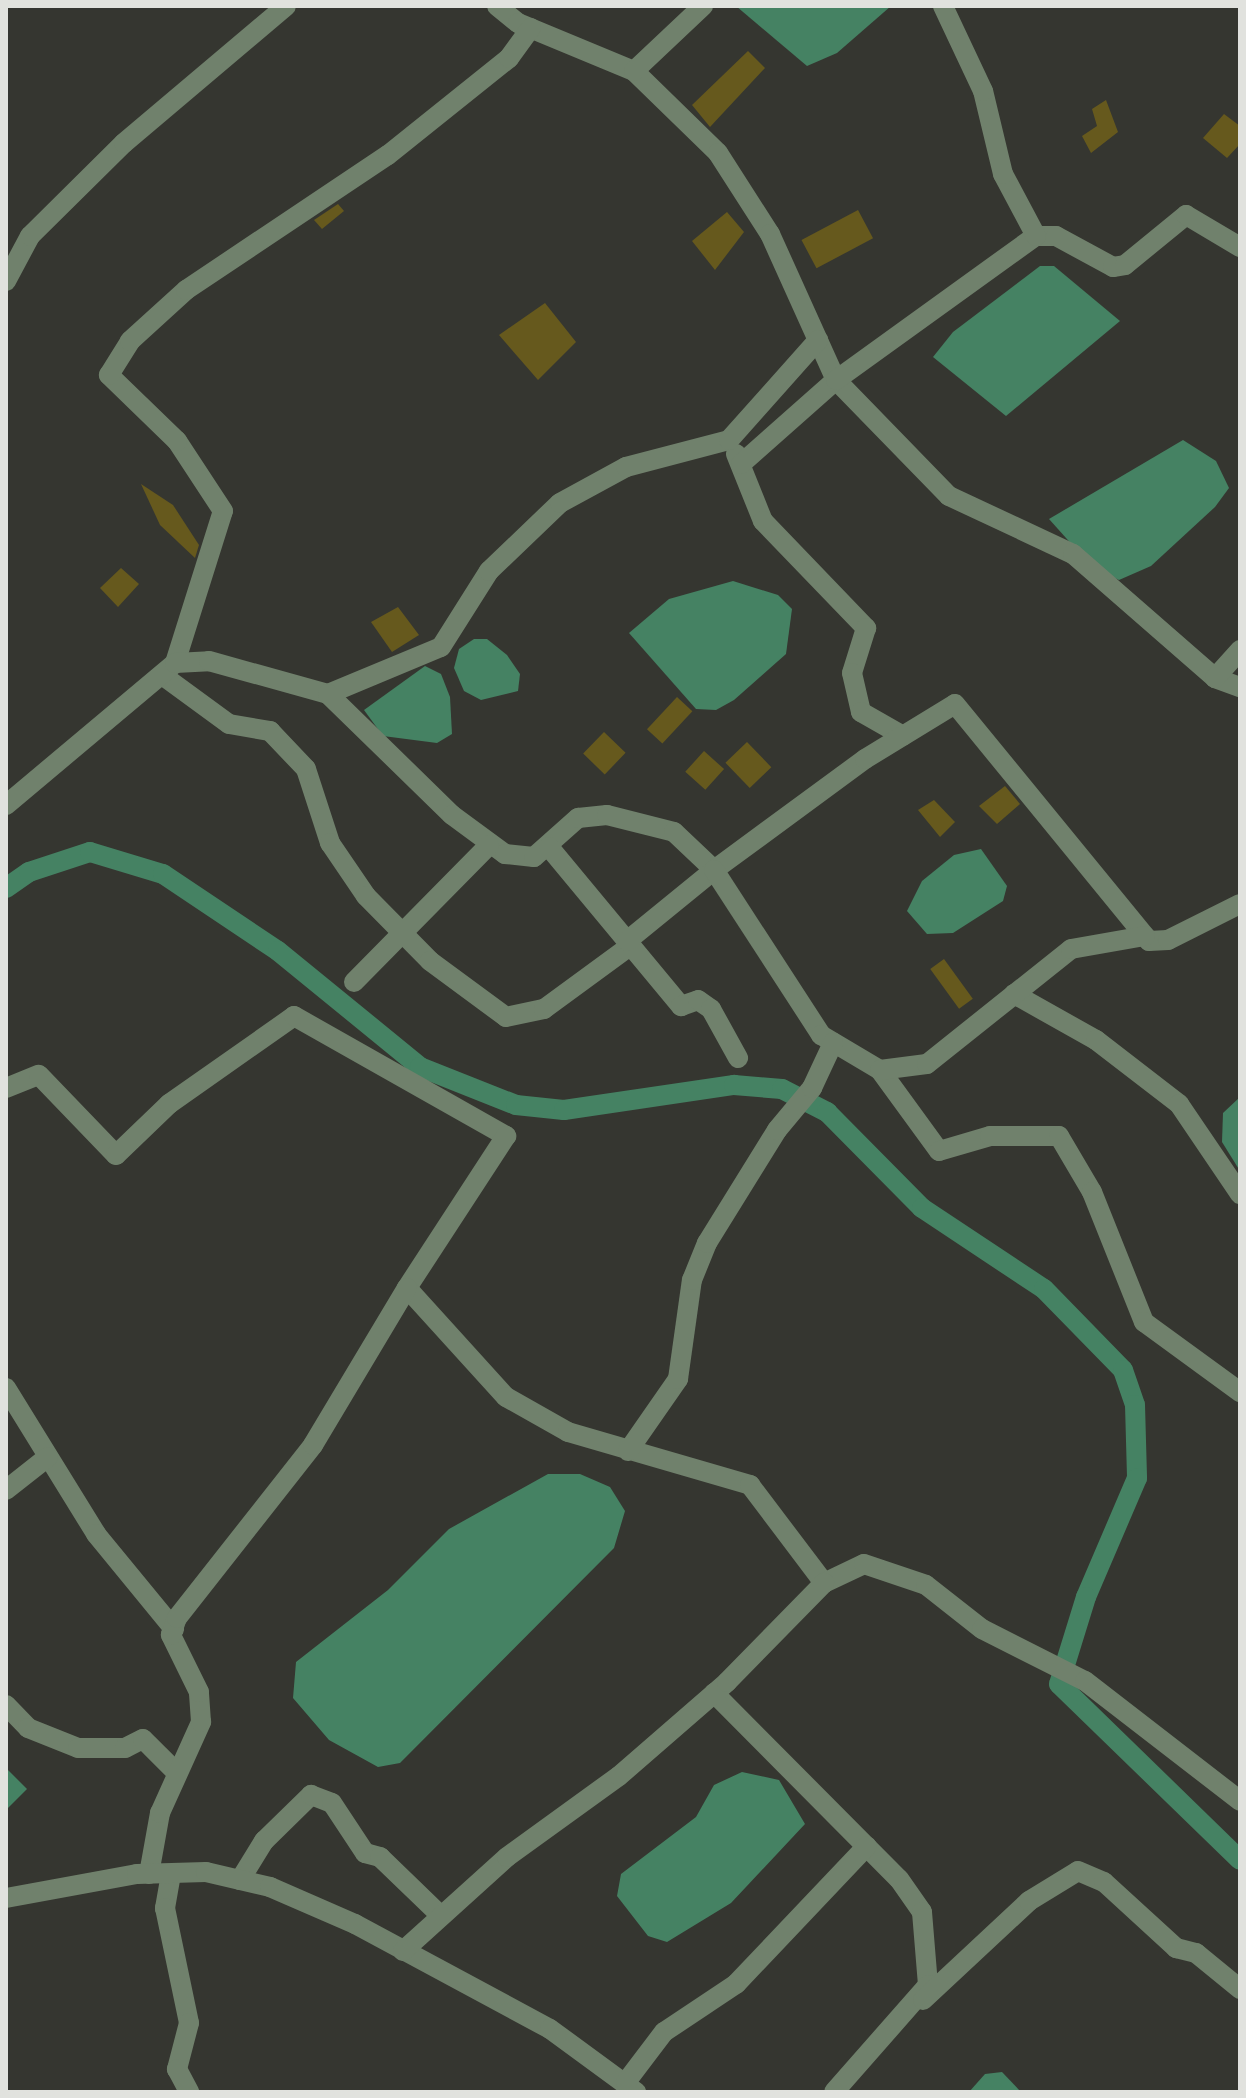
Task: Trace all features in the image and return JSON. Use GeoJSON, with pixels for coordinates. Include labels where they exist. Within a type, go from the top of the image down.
{"type":"FeatureCollection","features":[{"type":"Feature","properties":{"kind":"street"},"geometry":{"type":"LineString","coordinates":[[6,281],[30,236],[124,143],[286,6]]}},
{"type":"Feature","properties":{"kind":"street"},"geometry":{"type":"LineString","coordinates":[[497,6],[531,28],[634,71],[718,153],[770,234],[836,380],[949,496],[1073,554],[1215,678],[1240,687]]}},
{"type":"Feature","properties":{"kind":"street"},"geometry":{"type":"LineString","coordinates":[[634,71],[703,6]]}},
{"type":"Feature","properties":{"kind":"street"},"geometry":{"type":"LineString","coordinates":[[943,6],[983,91],[1003,174],[1036,236]]}},
{"type":"Feature","properties":{"kind":"street"},"geometry":{"type":"LineString","coordinates":[[168,669],[223,511],[177,441],[109,375],[130,341],[186,290],[388,155],[509,58],[531,28]]}},
{"type":"Feature","properties":{"kind":"street"},"geometry":{"type":"LineString","coordinates":[[741,464],[836,380],[1036,236],[1056,236],[1113,267],[1125,265],[1186,215],[1240,247]]}},
{"type":"Feature","properties":{"kind":"street"},"geometry":{"type":"LineString","coordinates":[[328,694],[441,647],[489,571],[560,503],[626,467],[729,440],[818,340]]}},
{"type":"Feature","properties":{"kind":"street"},"geometry":{"type":"LineString","coordinates":[[729,440],[763,521],[866,628],[852,673],[861,712],[903,736]]}},
{"type":"Feature","properties":{"kind":"street"},"geometry":{"type":"LineString","coordinates":[[1215,678],[1240,650]]}},
{"type":"Feature","properties":{"kind":"street"},"geometry":{"type":"LineString","coordinates":[[6,805],[168,669],[209,661],[328,694],[489,845],[518,857],[549,847],[578,818],[618,816],[674,832],[714,870],[752,919],[812,1024],[833,1043],[880,1070],[939,1151],[990,1136],[1059,1136],[1092,1192],[1144,1322],[1240,1392]]}},
{"type":"Feature","properties":{"kind":"street"},"geometry":{"type":"LineString","coordinates":[[168,669],[229,724],[270,731],[306,769],[338,859],[403,932],[481,1001],[517,1019],[544,1009],[714,870],[903,736],[955,704],[1145,936]]}},
{"type":"Feature","properties":{"kind":"street"},"geometry":{"type":"LineString","coordinates":[[354,982],[489,845]]}},
{"type":"Feature","properties":{"kind":"street"},"geometry":{"type":"LineString","coordinates":[[549,847],[681,1006],[698,1000],[711,1009],[738,1058]]}},
{"type":"Feature","properties":{"kind":"street"},"geometry":{"type":"LineString","coordinates":[[880,1070],[927,1064],[1071,949],[1145,936],[1168,940],[1240,904]]}},
{"type":"Feature","properties":{"kind":"street"},"geometry":{"type":"LineString","coordinates":[[1014,994],[1096,1040],[1179,1104],[1240,1194]]}},
{"type":"Feature","properties":{"kind":"street"},"geometry":{"type":"LineString","coordinates":[[6,1088],[39,1075],[116,1155],[169,1104],[294,1016],[506,1136],[407,1288],[313,1445],[192,1595],[174,1629]]}},
{"type":"Feature","properties":{"kind":"street"},"geometry":{"type":"LineString","coordinates":[[628,1451],[678,1379],[692,1280],[707,1243],[833,1043]]}},
{"type":"Feature","properties":{"kind":"street"},"geometry":{"type":"LineString","coordinates":[[407,1288],[506,1397],[568,1432],[750,1485],[824,1583]]}},
{"type":"Feature","properties":{"kind":"street"},"geometry":{"type":"LineString","coordinates":[[6,1388],[96,1534],[174,1629],[202,1706],[198,1735],[160,1813],[149,1874]]}},
{"type":"Feature","properties":{"kind":"street"},"geometry":{"type":"LineString","coordinates":[[6,1490],[48,1457]]}},
{"type":"Feature","properties":{"kind":"street"},"geometry":{"type":"LineString","coordinates":[[403,1951],[440,1915],[714,1693],[824,1583],[864,1564],[878,1566],[926,1585],[982,1629],[1042,1656],[1122,1710],[1240,1801]]}},
{"type":"Feature","properties":{"kind":"street"},"geometry":{"type":"LineString","coordinates":[[714,1693],[867,1846],[922,1912],[928,1985],[911,2010]]}},
{"type":"Feature","properties":{"kind":"street"},"geometry":{"type":"LineString","coordinates":[[6,1705],[28,1728],[78,1748],[125,1748],[143,1739],[177,1773]]}},
{"type":"Feature","properties":{"kind":"street"},"geometry":{"type":"LineString","coordinates":[[240,1880],[288,1812],[311,1795],[332,1803],[365,1853],[380,1857],[440,1915]]}},
{"type":"Feature","properties":{"kind":"street"},"geometry":{"type":"LineString","coordinates":[[6,1898],[149,1874],[240,1880],[355,1924],[550,2029],[631,2087],[664,2032],[736,1984],[867,1846]]}},
{"type":"Feature","properties":{"kind":"street"},"geometry":{"type":"LineString","coordinates":[[834,2092],[911,2010],[1029,1901],[1078,1871],[1104,1882],[1176,1948],[1196,1953],[1240,1989]]}},
{"type":"Feature","properties":{"kind":"street"},"geometry":{"type":"LineString","coordinates":[[171,1874],[165,1908],[189,2023],[177,2069],[189,2092]]}},
{"type":"Feature","properties":{"kind":"shaded area"},"geometry":{"type":"Polygon","coordinates":[[[736,6],[891,6],[837,53],[807,66],[736,6]]]}},
{"type":"Feature","properties":{"kind":"shaded area"},"geometry":{"type":"Polygon","coordinates":[[[1040,266],[1054,266],[1120,321],[1006,416],[933,357],[953,332],[1040,266]]]}},
{"type":"Feature","properties":{"kind":"shaded area"},"geometry":{"type":"Polygon","coordinates":[[[1183,440],[1216,461],[1229,488],[1215,507],[1151,566],[1119,580],[1092,567],[1049,519],[1183,440]]]}},
{"type":"Feature","properties":{"kind":"shaded area"},"geometry":{"type":"Polygon","coordinates":[[[733,581],[778,595],[792,609],[786,654],[734,700],[716,710],[696,709],[629,633],[669,599],[733,581]]]}},
{"type":"Feature","properties":{"kind":"shaded area"},"geometry":{"type":"Polygon","coordinates":[[[474,639],[487,639],[507,655],[520,674],[518,691],[481,700],[464,691],[454,668],[459,649],[474,639]]]}},
{"type":"Feature","properties":{"kind":"shaded area"},"geometry":{"type":"Polygon","coordinates":[[[425,666],[441,674],[450,697],[452,734],[437,743],[383,736],[364,710],[425,666]]]}},
{"type":"Feature","properties":{"kind":"shaded area"},"geometry":{"type":"Polygon","coordinates":[[[981,849],[1007,886],[1003,901],[953,933],[927,934],[907,911],[922,881],[954,855],[981,849]]]}},
{"type":"Feature","properties":{"kind":"shaded area"},"geometry":{"type":"Polygon","coordinates":[[[1240,1097],[1240,1171],[1222,1142],[1223,1113],[1240,1097]]]}},
{"type":"Feature","properties":{"kind":"shaded area"},"geometry":{"type":"Polygon","coordinates":[[[548,1474],[580,1474],[610,1487],[625,1511],[614,1548],[400,1763],[378,1767],[329,1740],[293,1698],[296,1662],[388,1590],[449,1529],[548,1474]]]}},
{"type":"Feature","properties":{"kind":"shaded area"},"geometry":{"type":"Polygon","coordinates":[[[6,1768],[27,1789],[6,1810],[6,1768]]]}},
{"type":"Feature","properties":{"kind":"shaded area"},"geometry":{"type":"Polygon","coordinates":[[[742,1772],[779,1780],[805,1824],[731,1903],[667,1942],[648,1936],[617,1896],[621,1874],[696,1817],[714,1785],[742,1772]]]}},
{"type":"Feature","properties":{"kind":"shaded area"},"geometry":{"type":"Polygon","coordinates":[[[1002,2072],[1021,2092],[969,2092],[985,2074],[1002,2072]]]}},
{"type":"Feature","properties":{"kind":"building"},"geometry":{"type":"Polygon","coordinates":[[[748,51],[765,68],[710,127],[692,105],[748,51]]]}},
{"type":"Feature","properties":{"kind":"building"},"geometry":{"type":"Polygon","coordinates":[[[1106,100],[1118,132],[1091,153],[1082,136],[1097,126],[1092,109],[1106,100]]]}},
{"type":"Feature","properties":{"kind":"building"},"geometry":{"type":"Polygon","coordinates":[[[1224,114],[1240,126],[1240,144],[1227,158],[1203,138],[1224,114]]]}},
{"type":"Feature","properties":{"kind":"building"},"geometry":{"type":"Polygon","coordinates":[[[338,204],[344,211],[322,229],[314,220],[338,204]]]}},
{"type":"Feature","properties":{"kind":"building"},"geometry":{"type":"Polygon","coordinates":[[[858,210],[873,238],[817,268],[801,240],[858,210]]]}},
{"type":"Feature","properties":{"kind":"building"},"geometry":{"type":"Polygon","coordinates":[[[727,212],[744,232],[715,270],[692,241],[727,212]]]}},
{"type":"Feature","properties":{"kind":"building"},"geometry":{"type":"Polygon","coordinates":[[[545,303],[576,342],[538,380],[499,335],[545,303]]]}},
{"type":"Feature","properties":{"kind":"building"},"geometry":{"type":"Polygon","coordinates":[[[141,484],[173,505],[199,545],[195,558],[160,525],[141,484]]]}},
{"type":"Feature","properties":{"kind":"building"},"geometry":{"type":"Polygon","coordinates":[[[121,568],[139,584],[118,607],[100,588],[121,568]]]}},
{"type":"Feature","properties":{"kind":"building"},"geometry":{"type":"Polygon","coordinates":[[[398,607],[419,635],[392,652],[371,622],[398,607]]]}},
{"type":"Feature","properties":{"kind":"building"},"geometry":{"type":"Polygon","coordinates":[[[677,697],[692,711],[662,744],[647,729],[677,697]]]}},
{"type":"Feature","properties":{"kind":"building"},"geometry":{"type":"Polygon","coordinates":[[[604,732],[626,753],[605,774],[583,754],[604,732]]]}},
{"type":"Feature","properties":{"kind":"building"},"geometry":{"type":"Polygon","coordinates":[[[747,742],[771,767],[750,788],[725,763],[747,742]]]}},
{"type":"Feature","properties":{"kind":"building"},"geometry":{"type":"Polygon","coordinates":[[[704,751],[724,769],[705,790],[685,772],[704,751]]]}},
{"type":"Feature","properties":{"kind":"building"},"geometry":{"type":"Polygon","coordinates":[[[1005,786],[1020,804],[997,824],[979,806],[1005,786]]]}},
{"type":"Feature","properties":{"kind":"building"},"geometry":{"type":"Polygon","coordinates":[[[934,800],[955,822],[940,837],[918,810],[934,800]]]}},
{"type":"Feature","properties":{"kind":"building"},"geometry":{"type":"Polygon","coordinates":[[[944,959],[973,999],[959,1009],[930,969],[944,959]]]}},
{"type":"Feature","properties":{"kind":"waterway"},"geometry":{"type":"LineString","coordinates":[[6,888],[29,872],[90,852],[163,874],[278,951],[420,1067],[516,1105],[564,1110],[734,1085],[782,1089],[827,1112],[922,1208],[1044,1289],[1123,1370],[1135,1405],[1137,1478],[1086,1597],[1059,1684],[1240,1860]]}}]}
